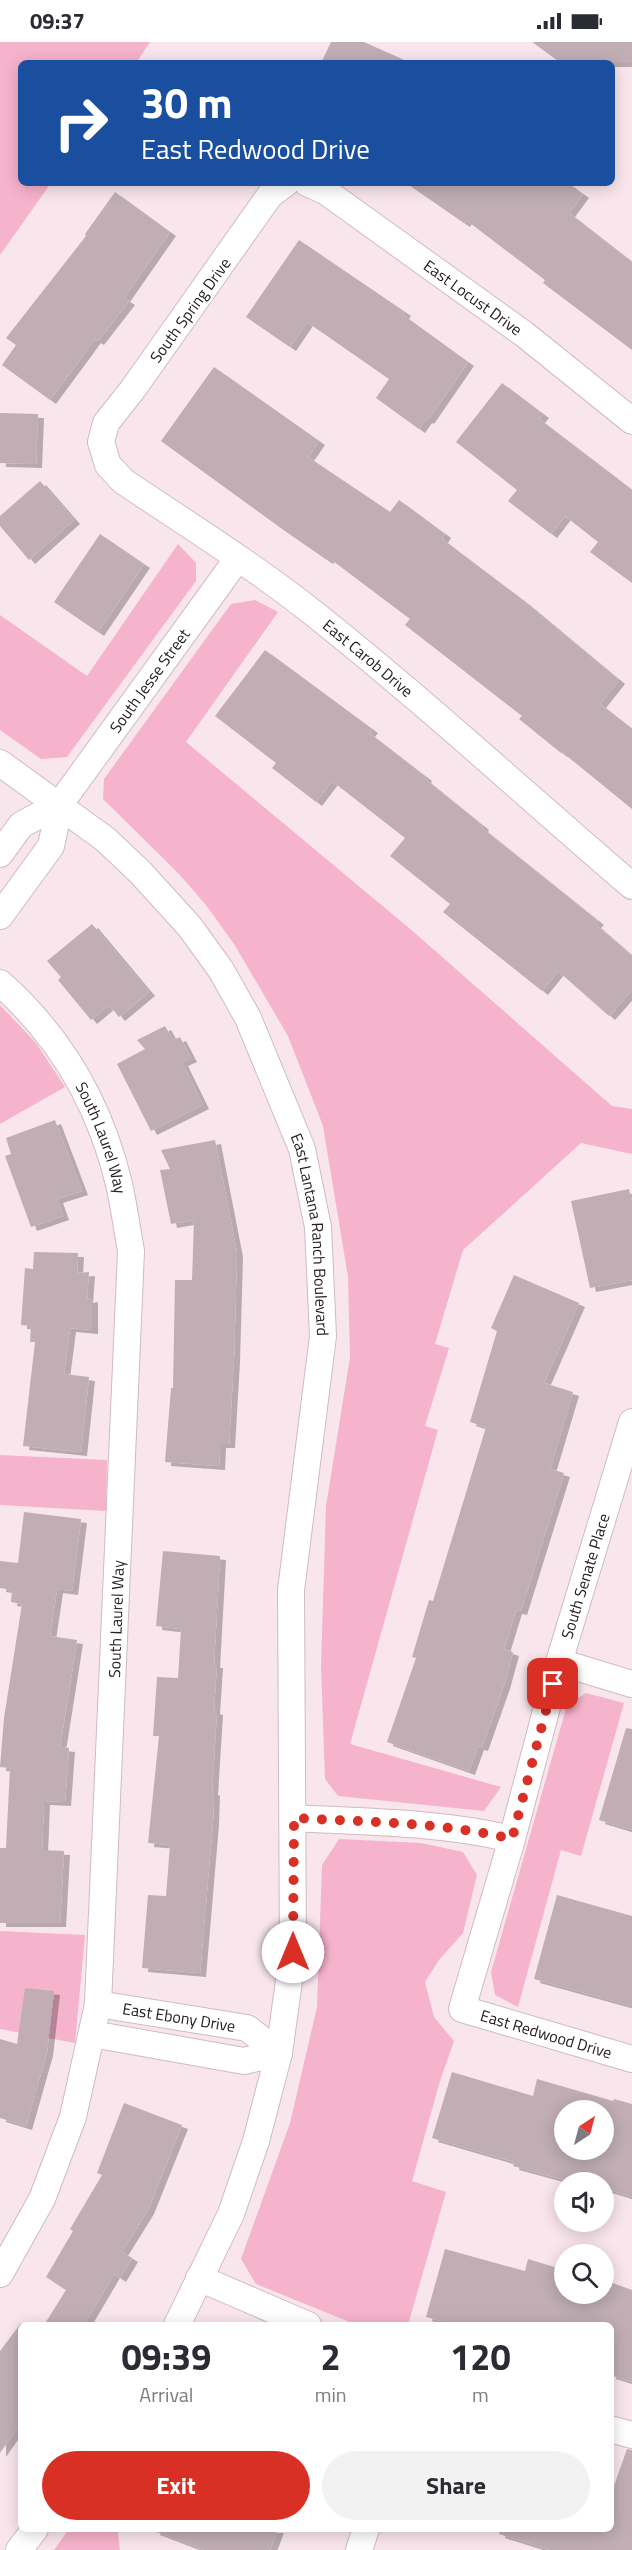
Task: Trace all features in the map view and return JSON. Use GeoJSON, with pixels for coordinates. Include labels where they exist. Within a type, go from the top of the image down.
{"type":"FeatureCollection","features":[{"type":"Feature","properties":{"kind":"street","name":"South Spring Drive"},"geometry":{"type":"LineString","coordinates":[[101,442],[102,432],[108,420],[146,371],[270,195],[282,186]]}},
{"type":"Feature","properties":{"kind":"street","name":"East Locust Drive"},"geometry":{"type":"LineString","coordinates":[[313,186],[335,198],[524,334],[632,421]]}},
{"type":"Feature","properties":{"kind":"street","name":"East Carob Drive"},"geometry":{"type":"LineString","coordinates":[[101,442],[108,465],[123,481],[238,558],[315,614],[445,721],[632,886]]}},
{"type":"Feature","properties":{"kind":"street","name":"South Jesse Street"},"geometry":{"type":"LineString","coordinates":[[0,916],[51,846],[60,804],[238,558]]}},
{"type":"Feature","properties":{"kind":"street","name":"East Lantana Ranch Boulevard"},"geometry":{"type":"LineString","coordinates":[[0,763],[60,804],[105,839],[140,872],[190,927],[221,970],[248,1018],[302,1149],[318,1227],[323,1336],[291,1590],[293,1952],[279,2053],[256,2141],[231,2214],[178,2322]]}},
{"type":"Feature","properties":{"kind":"street","name":"South Jesse Street"},"geometry":{"type":"LineString","coordinates":[[0,854],[21,825],[60,804]]}},
{"type":"Feature","properties":{"kind":"street","name":"South Laurel Way"},"geometry":{"type":"LineString","coordinates":[[0,983],[26,1006],[70,1062],[103,1128],[119,1183],[131,1251],[98,2004],[73,2117],[42,2199],[0,2274]]}},
{"type":"Feature","properties":{"kind":"street","name":"South Senate Place"},"geometry":{"type":"LineString","coordinates":[[462,2009],[512,1839],[559,1662],[632,1422]]}},
{"type":"Feature","properties":{"kind":"street"},"geometry":{"type":"LineString","coordinates":[[559,1662],[632,1684]]}},
{"type":"Feature","properties":{"kind":"street"},"geometry":{"type":"LineString","coordinates":[[294,1818],[483,1832],[512,1839]]}},
{"type":"Feature","properties":{"kind":"street","name":"East Ebony Drive"},"geometry":{"type":"LineString","coordinates":[[98,2004],[247,2028],[279,2053]]}},
{"type":"Feature","properties":{"kind":"street","name":"East Redwood Drive"},"geometry":{"type":"LineString","coordinates":[[462,2009],[632,2059]]}},
{"type":"Feature","properties":{"kind":"street","name":"East Ebony Drive"},"geometry":{"type":"LineString","coordinates":[[92,2034],[244,2061],[279,2053]]}},
{"type":"Feature","properties":{"kind":"street"},"geometry":{"type":"LineString","coordinates":[[199,2278],[301,2322]]}},
{"type":"Feature","properties":{"kind":"street"},"geometry":{"type":"LineString","coordinates":[[614,2430],[632,2435]]}},
{"type":"Feature","properties":{"kind":"street"},"geometry":{"type":"LineString","coordinates":[[19,2550],[33,2532]]}},
{"type":"Feature","properties":{"kind":"street"},"geometry":{"type":"LineString","coordinates":[[359,2550],[365,2532]]}},
{"type":"Feature","properties":{"kind":"shaded area"},"geometry":{"type":"Polygon","coordinates":[[[0,42],[150,42],[138,60],[18,60],[18,186],[49,186],[0,255],[0,42]]]}},
{"type":"Feature","properties":{"kind":"shaded area"},"geometry":{"type":"Polygon","coordinates":[[[178,544],[196,563],[196,581],[67,757],[41,759],[0,730],[0,615],[87,676],[178,544]]]}},
{"type":"Feature","properties":{"kind":"shaded area"},"geometry":{"type":"Polygon","coordinates":[[[255,600],[278,612],[186,742],[409,928],[612,1106],[632,1109],[632,1154],[581,1143],[463,1250],[435,1344],[449,1348],[425,1426],[438,1430],[350,1744],[501,1787],[484,1811],[338,1796],[325,1779],[321,1666],[326,1506],[350,1357],[348,1277],[323,1126],[288,1036],[234,944],[206,905],[178,873],[103,799],[104,779],[231,604],[255,600]]]}},
{"type":"Feature","properties":{"kind":"shaded area"},"geometry":{"type":"Polygon","coordinates":[[[0,1005],[36,1043],[65,1087],[0,1124],[0,1005]]]}},
{"type":"Feature","properties":{"kind":"shaded area"},"geometry":{"type":"Polygon","coordinates":[[[0,1455],[107,1460],[106,1511],[0,1505],[0,1455]]]}},
{"type":"Feature","properties":{"kind":"shaded area"},"geometry":{"type":"Polygon","coordinates":[[[586,1693],[624,1703],[581,1856],[561,1850],[518,2007],[495,1995],[491,1972],[567,1705],[586,1693]]]}},
{"type":"Feature","properties":{"kind":"shaded area"},"geometry":{"type":"Polygon","coordinates":[[[339,1839],[421,1843],[463,1852],[477,1875],[463,1933],[439,1960],[425,1982],[434,2017],[454,2041],[440,2081],[412,2181],[446,2192],[409,2322],[350,2322],[256,2284],[241,2259],[290,2123],[317,2007],[322,1865],[339,1839]]]}},
{"type":"Feature","properties":{"kind":"shaded area"},"geometry":{"type":"Polygon","coordinates":[[[0,1931],[85,1935],[75,2043],[0,2029],[0,1931]]]}},
{"type":"Feature","properties":{"kind":"shaded area"},"geometry":{"type":"Polygon","coordinates":[[[67,2532],[119,2532],[120,2550],[54,2550],[67,2532]]]}},
{"type":"Feature","properties":{"kind":"building"},"geometry":{"type":"Polygon","coordinates":[[[331,42],[364,42],[404,60],[322,60],[331,42]]]}},
{"type":"Feature","properties":{"kind":"building"},"geometry":{"type":"Polygon","coordinates":[[[532,42],[632,42],[632,63],[615,63],[615,60],[557,60],[532,42]]]}},
{"type":"Feature","properties":{"kind":"building"},"geometry":{"type":"Polygon","coordinates":[[[410,186],[572,186],[583,194],[569,213],[632,262],[632,350],[543,283],[545,280],[466,220],[464,223],[410,186]]]}},
{"type":"Feature","properties":{"kind":"building"},"geometry":{"type":"Polygon","coordinates":[[[115,192],[170,232],[124,298],[129,301],[98,341],[95,339],[50,400],[2,365],[16,345],[6,338],[86,236],[85,234],[115,192]]]}},
{"type":"Feature","properties":{"kind":"building"},"geometry":{"type":"Polygon","coordinates":[[[299,240],[405,312],[403,315],[468,362],[428,420],[426,419],[419,429],[376,398],[389,379],[307,322],[290,347],[246,317],[299,240]]]}},
{"type":"Feature","properties":{"kind":"building"},"geometry":{"type":"Polygon","coordinates":[[[214,367],[319,441],[308,457],[390,512],[399,500],[445,534],[442,539],[524,601],[619,680],[600,704],[632,729],[632,809],[519,719],[522,716],[405,625],[410,619],[329,558],[327,560],[285,531],[161,441],[214,367]]]}},
{"type":"Feature","properties":{"kind":"building"},"geometry":{"type":"Polygon","coordinates":[[[502,383],[543,414],[539,419],[632,490],[632,583],[590,552],[598,542],[565,516],[551,534],[508,501],[517,490],[456,442],[502,383]]]}},
{"type":"Feature","properties":{"kind":"building"},"geometry":{"type":"Polygon","coordinates":[[[0,413],[38,414],[36,464],[0,463],[0,413]]]}},
{"type":"Feature","properties":{"kind":"building"},"geometry":{"type":"Polygon","coordinates":[[[40,481],[74,520],[29,560],[0,526],[0,516],[40,481]]]}},
{"type":"Feature","properties":{"kind":"building"},"geometry":{"type":"Polygon","coordinates":[[[100,534],[144,564],[98,632],[54,602],[100,534]]]}},
{"type":"Feature","properties":{"kind":"building"},"geometry":{"type":"Polygon","coordinates":[[[265,650],[372,729],[369,733],[426,777],[425,779],[483,826],[482,828],[598,921],[595,924],[632,956],[632,990],[609,1016],[558,971],[542,991],[443,912],[450,904],[390,856],[405,838],[332,781],[316,802],[272,768],[276,763],[215,716],[265,650]]]}},
{"type":"Feature","properties":{"kind":"building"},"geometry":{"type":"Polygon","coordinates":[[[92,924],[149,992],[119,1017],[109,1005],[91,1020],[58,980],[61,977],[47,961],[92,924]]]}},
{"type":"Feature","properties":{"kind":"building"},"geometry":{"type":"Polygon","coordinates":[[[165,1026],[173,1040],[180,1037],[191,1058],[182,1062],[203,1105],[151,1131],[117,1064],[145,1049],[137,1040],[165,1026]]]}},
{"type":"Feature","properties":{"kind":"building"},"geometry":{"type":"Polygon","coordinates":[[[55,1120],[82,1191],[57,1199],[63,1216],[31,1227],[5,1156],[11,1154],[6,1138],[55,1120]]]}},
{"type":"Feature","properties":{"kind":"building"},"geometry":{"type":"Polygon","coordinates":[[[215,1140],[237,1253],[229,1444],[220,1444],[219,1466],[165,1462],[171,1388],[173,1388],[175,1280],[192,1280],[194,1220],[171,1224],[160,1170],[170,1169],[161,1150],[215,1140]]]}},
{"type":"Feature","properties":{"kind":"building"},"geometry":{"type":"Polygon","coordinates":[[[629,1189],[632,1202],[632,1280],[590,1288],[571,1201],[629,1189]]]}},
{"type":"Feature","properties":{"kind":"building"},"geometry":{"type":"Polygon","coordinates":[[[34,1252],[78,1253],[77,1273],[89,1272],[87,1299],[92,1298],[92,1330],[70,1328],[64,1374],[89,1377],[81,1452],[23,1446],[35,1342],[30,1342],[31,1326],[21,1325],[25,1268],[33,1269],[34,1252]]]}},
{"type":"Feature","properties":{"kind":"building"},"geometry":{"type":"Polygon","coordinates":[[[514,1275],[579,1303],[544,1383],[573,1392],[550,1469],[564,1473],[521,1611],[516,1610],[504,1649],[513,1652],[504,1685],[482,1747],[478,1746],[469,1771],[387,1742],[416,1658],[412,1657],[429,1600],[433,1601],[486,1427],[470,1422],[497,1331],[491,1328],[514,1275]]]}},
{"type":"Feature","properties":{"kind":"building"},"geometry":{"type":"Polygon","coordinates":[[[24,1512],[81,1519],[72,1591],[57,1589],[50,1636],[77,1640],[60,1747],[69,1748],[65,1802],[44,1801],[42,1850],[64,1851],[60,1923],[0,1923],[0,1848],[6,1848],[10,1768],[0,1767],[4,1718],[22,1604],[11,1602],[12,1590],[0,1588],[0,1561],[18,1563],[24,1512]]]}},
{"type":"Feature","properties":{"kind":"building"},"geometry":{"type":"Polygon","coordinates":[[[163,1551],[220,1556],[214,1664],[217,1664],[214,1710],[217,1711],[212,1791],[214,1792],[213,1821],[200,1973],[142,1968],[148,1895],[166,1896],[170,1845],[148,1843],[159,1736],[153,1736],[157,1677],[178,1678],[181,1629],[156,1626],[163,1551]]]}},
{"type":"Feature","properties":{"kind":"building"},"geometry":{"type":"Polygon","coordinates":[[[626,1728],[632,1729],[632,1830],[599,1820],[626,1728]]]}},
{"type":"Feature","properties":{"kind":"building"},"geometry":{"type":"Polygon","coordinates":[[[557,1895],[632,1916],[632,2006],[534,1979],[557,1895]]]}},
{"type":"Feature","properties":{"kind":"building"},"geometry":{"type":"Polygon","coordinates":[[[25,1988],[54,1991],[47,2052],[26,2126],[0,2118],[0,2039],[17,2044],[25,1988]]]}},
{"type":"Feature","properties":{"kind":"building"},"geometry":{"type":"Polygon","coordinates":[[[452,2072],[533,2096],[537,2079],[610,2100],[554,2100],[554,2160],[614,2160],[614,2100],[614,2099],[632,2104],[632,2197],[614,2191],[614,2172],[554,2172],[554,2177],[513,2166],[514,2162],[432,2138],[452,2072]]]}},
{"type":"Feature","properties":{"kind":"building"},"geometry":{"type":"Polygon","coordinates":[[[124,2103],[182,2125],[148,2210],[122,2252],[132,2258],[120,2278],[114,2274],[86,2322],[46,2322],[66,2290],[46,2277],[73,2231],[70,2229],[102,2175],[97,2173],[124,2103]]]}},
{"type":"Feature","properties":{"kind":"building"},"geometry":{"type":"Polygon","coordinates":[[[445,2249],[525,2271],[528,2259],[554,2267],[554,2304],[614,2304],[614,2284],[632,2290],[632,2382],[614,2376],[614,2322],[444,2322],[426,2317],[445,2249]]]}},
{"type":"Feature","properties":{"kind":"building"},"geometry":{"type":"Polygon","coordinates":[[[18,2327],[18,2427],[0,2453],[0,2351],[18,2327]]]}},
{"type":"Feature","properties":{"kind":"building"},"geometry":{"type":"Polygon","coordinates":[[[627,2449],[632,2450],[632,2550],[550,2550],[499,2534],[499,2532],[614,2532],[614,2486],[627,2449]]]}},
{"type":"Feature","properties":{"kind":"building"},"geometry":{"type":"Polygon","coordinates":[[[157,2532],[277,2532],[270,2550],[204,2550],[157,2532]]]}},
{"type":"Feature","properties":{"kind":"route"},"geometry":{"type":"LineString","coordinates":[[293,1952],[294,1818],[483,1832],[512,1839],[553,1684]]}}]}
